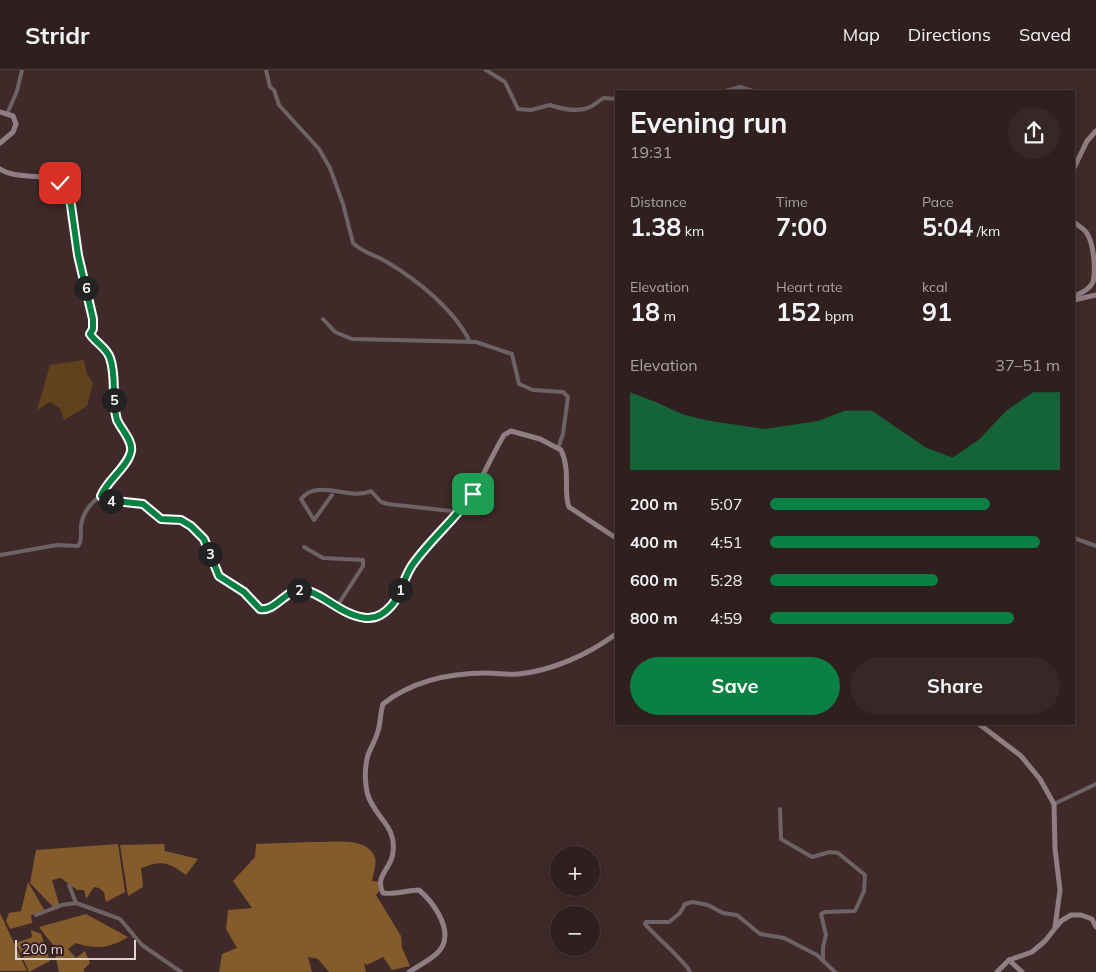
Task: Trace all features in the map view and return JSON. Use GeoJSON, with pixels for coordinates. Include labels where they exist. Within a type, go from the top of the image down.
{"type":"FeatureCollection","features":[{"type":"Feature","properties":{"kind":"street"},"geometry":{"type":"LineString","coordinates":[[6,114],[18,90],[22,70]]}},
{"type":"Feature","properties":{"kind":"street"},"geometry":{"type":"LineString","coordinates":[[266,70],[270,87],[274,90],[279,105],[319,149],[330,168],[343,204],[353,243],[400,270],[444,306],[461,325],[470,342]]}},
{"type":"Feature","properties":{"kind":"street"},"geometry":{"type":"LineString","coordinates":[[486,70],[505,82],[518,109],[531,110],[550,105],[559,109],[584,109],[604,98],[615,99]]}},
{"type":"Feature","properties":{"kind":"street"},"geometry":{"type":"LineString","coordinates":[[729,90],[740,87],[750,90]]}},
{"type":"Feature","properties":{"kind":"street"},"geometry":{"type":"LineString","coordinates":[[0,112],[13,116],[16,124],[13,132],[0,143]]}},
{"type":"Feature","properties":{"kind":"street"},"geometry":{"type":"LineString","coordinates":[[1075,166],[1087,141],[1096,131]]}},
{"type":"Feature","properties":{"kind":"street"},"geometry":{"type":"LineString","coordinates":[[0,170],[8,175],[47,176],[60,183],[68,191],[78,255],[93,319],[93,329],[90,334],[110,357],[114,408],[118,423],[130,444],[131,452],[124,464],[105,485],[101,496],[85,514],[81,524],[81,541],[78,546],[57,545],[0,555]]}},
{"type":"Feature","properties":{"kind":"street"},"geometry":{"type":"LineString","coordinates":[[1075,223],[1086,232],[1093,249],[1094,268],[1093,282],[1082,293],[1075,296]]}},
{"type":"Feature","properties":{"kind":"street"},"geometry":{"type":"LineString","coordinates":[[1075,300],[1096,295]]}},
{"type":"Feature","properties":{"kind":"street"},"geometry":{"type":"LineString","coordinates":[[323,319],[335,332],[352,339],[470,342],[490,345],[512,354],[517,380],[524,387],[539,391],[557,390],[566,394],[568,402],[564,434],[558,448]]}},
{"type":"Feature","properties":{"kind":"street"},"geometry":{"type":"LineString","coordinates":[[101,496],[109,501],[143,504],[161,519],[181,520],[191,526],[204,539],[219,576],[244,592],[260,609],[270,608],[299,590],[307,591],[336,608],[365,618],[372,618],[384,613],[396,599],[403,581],[415,561],[460,512],[479,483],[494,450],[508,432],[523,434],[558,448],[563,455],[568,473],[568,504],[615,537]]}},
{"type":"Feature","properties":{"kind":"street"},"geometry":{"type":"LineString","coordinates":[[332,495],[314,520],[301,498],[317,490],[329,489],[363,494],[371,490],[381,502],[388,504],[460,512]]}},
{"type":"Feature","properties":{"kind":"street"},"geometry":{"type":"LineString","coordinates":[[1075,538],[1096,546]]}},
{"type":"Feature","properties":{"kind":"street"},"geometry":{"type":"LineString","coordinates":[[304,547],[323,558],[363,560],[363,566],[336,608]]}},
{"type":"Feature","properties":{"kind":"street"},"geometry":{"type":"LineString","coordinates":[[409,972],[432,956],[443,945],[444,932],[441,918],[430,899],[419,890],[405,890],[391,894],[383,893],[379,885],[380,877],[390,864],[393,852],[393,839],[386,822],[371,804],[366,776],[368,756],[379,729],[383,704],[392,697],[430,680],[459,674],[488,673],[516,675],[560,664],[604,643],[615,635]]}},
{"type":"Feature","properties":{"kind":"street"},"geometry":{"type":"LineString","coordinates":[[980,725],[1021,756],[1040,779],[1054,804],[1055,849],[1060,890],[1055,927]]}},
{"type":"Feature","properties":{"kind":"street"},"geometry":{"type":"LineString","coordinates":[[1054,804],[1096,784]]}},
{"type":"Feature","properties":{"kind":"street"},"geometry":{"type":"LineString","coordinates":[[780,809],[781,839],[812,857],[830,852],[838,854],[865,875],[864,891],[855,911],[825,912],[821,914],[826,935],[822,947],[823,959]]}},
{"type":"Feature","properties":{"kind":"street"},"geometry":{"type":"LineString","coordinates":[[69,885],[76,903]]}},
{"type":"Feature","properties":{"kind":"street"},"geometry":{"type":"LineString","coordinates":[[690,972],[688,965],[669,950],[645,924],[646,922],[669,922],[674,920],[685,904],[693,902],[708,905],[723,913],[737,915],[760,934],[784,938],[823,959],[835,972]]}},
{"type":"Feature","properties":{"kind":"street"},"geometry":{"type":"LineString","coordinates":[[36,915],[62,905],[76,903],[120,919],[142,945],[181,972]]}},
{"type":"Feature","properties":{"kind":"street"},"geometry":{"type":"LineString","coordinates":[[997,972],[1009,960],[1032,952],[1046,941],[1061,920],[1071,915],[1080,915],[1092,919],[1096,927]]}},
{"type":"Feature","properties":{"kind":"street"},"geometry":{"type":"LineString","coordinates":[[1009,960],[1022,972]]}},
{"type":"Feature","properties":{"kind":"shaded area"},"geometry":{"type":"Polygon","coordinates":[[[84,360],[87,374],[93,383],[87,406],[64,420],[60,408],[50,402],[37,410],[50,365],[84,360]]]}},
{"type":"Feature","properties":{"kind":"shaded area"},"geometry":{"type":"Polygon","coordinates":[[[338,841],[357,843],[371,851],[375,858],[372,881],[380,882],[382,888],[376,895],[401,936],[402,948],[410,966],[392,970],[383,957],[367,965],[364,963],[366,972],[329,972],[318,959],[308,957],[312,972],[219,972],[222,954],[237,948],[226,929],[228,910],[252,908],[233,881],[255,857],[256,844],[338,841]]]}},
{"type":"Feature","properties":{"kind":"shaded area"},"geometry":{"type":"Polygon","coordinates":[[[118,844],[125,892],[106,902],[104,892],[99,888],[94,887],[86,899],[84,890],[77,890],[61,878],[52,880],[60,907],[56,910],[30,883],[36,850],[118,844]]]}},
{"type":"Feature","properties":{"kind":"shaded area"},"geometry":{"type":"Polygon","coordinates":[[[164,844],[165,851],[198,859],[186,875],[170,865],[160,863],[141,868],[143,887],[128,896],[120,845],[164,844]]]}},
{"type":"Feature","properties":{"kind":"shaded area"},"geometry":{"type":"Polygon","coordinates":[[[28,882],[45,911],[31,915],[32,923],[10,929],[6,921],[9,913],[21,911],[28,882]]]}},
{"type":"Feature","properties":{"kind":"shaded area"},"geometry":{"type":"Polygon","coordinates":[[[0,913],[27,971],[0,971],[0,913]]]}},
{"type":"Feature","properties":{"kind":"shaded area"},"geometry":{"type":"Polygon","coordinates":[[[86,914],[128,937],[115,944],[103,947],[90,947],[76,943],[68,949],[76,958],[85,951],[90,963],[84,969],[84,972],[59,972],[53,945],[39,927],[86,914]]]}},
{"type":"Feature","properties":{"kind":"shaded area"},"geometry":{"type":"Polygon","coordinates":[[[31,930],[41,934],[50,961],[29,972],[16,943],[32,937],[31,930]]]}},
{"type":"Feature","properties":{"kind":"route"},"geometry":{"type":"LineString","coordinates":[[60,183],[68,191],[70,198],[78,255],[93,319],[93,329],[90,334],[94,341],[110,357],[114,408],[118,423],[130,444],[131,452],[124,464],[105,485],[101,496],[106,500],[143,504],[148,506],[161,519],[181,520],[191,526],[204,539],[219,576],[244,592],[262,610],[270,608],[295,591],[303,590],[345,612],[365,618],[372,618],[384,613],[392,605],[415,561],[460,512],[473,494]]}}]}
